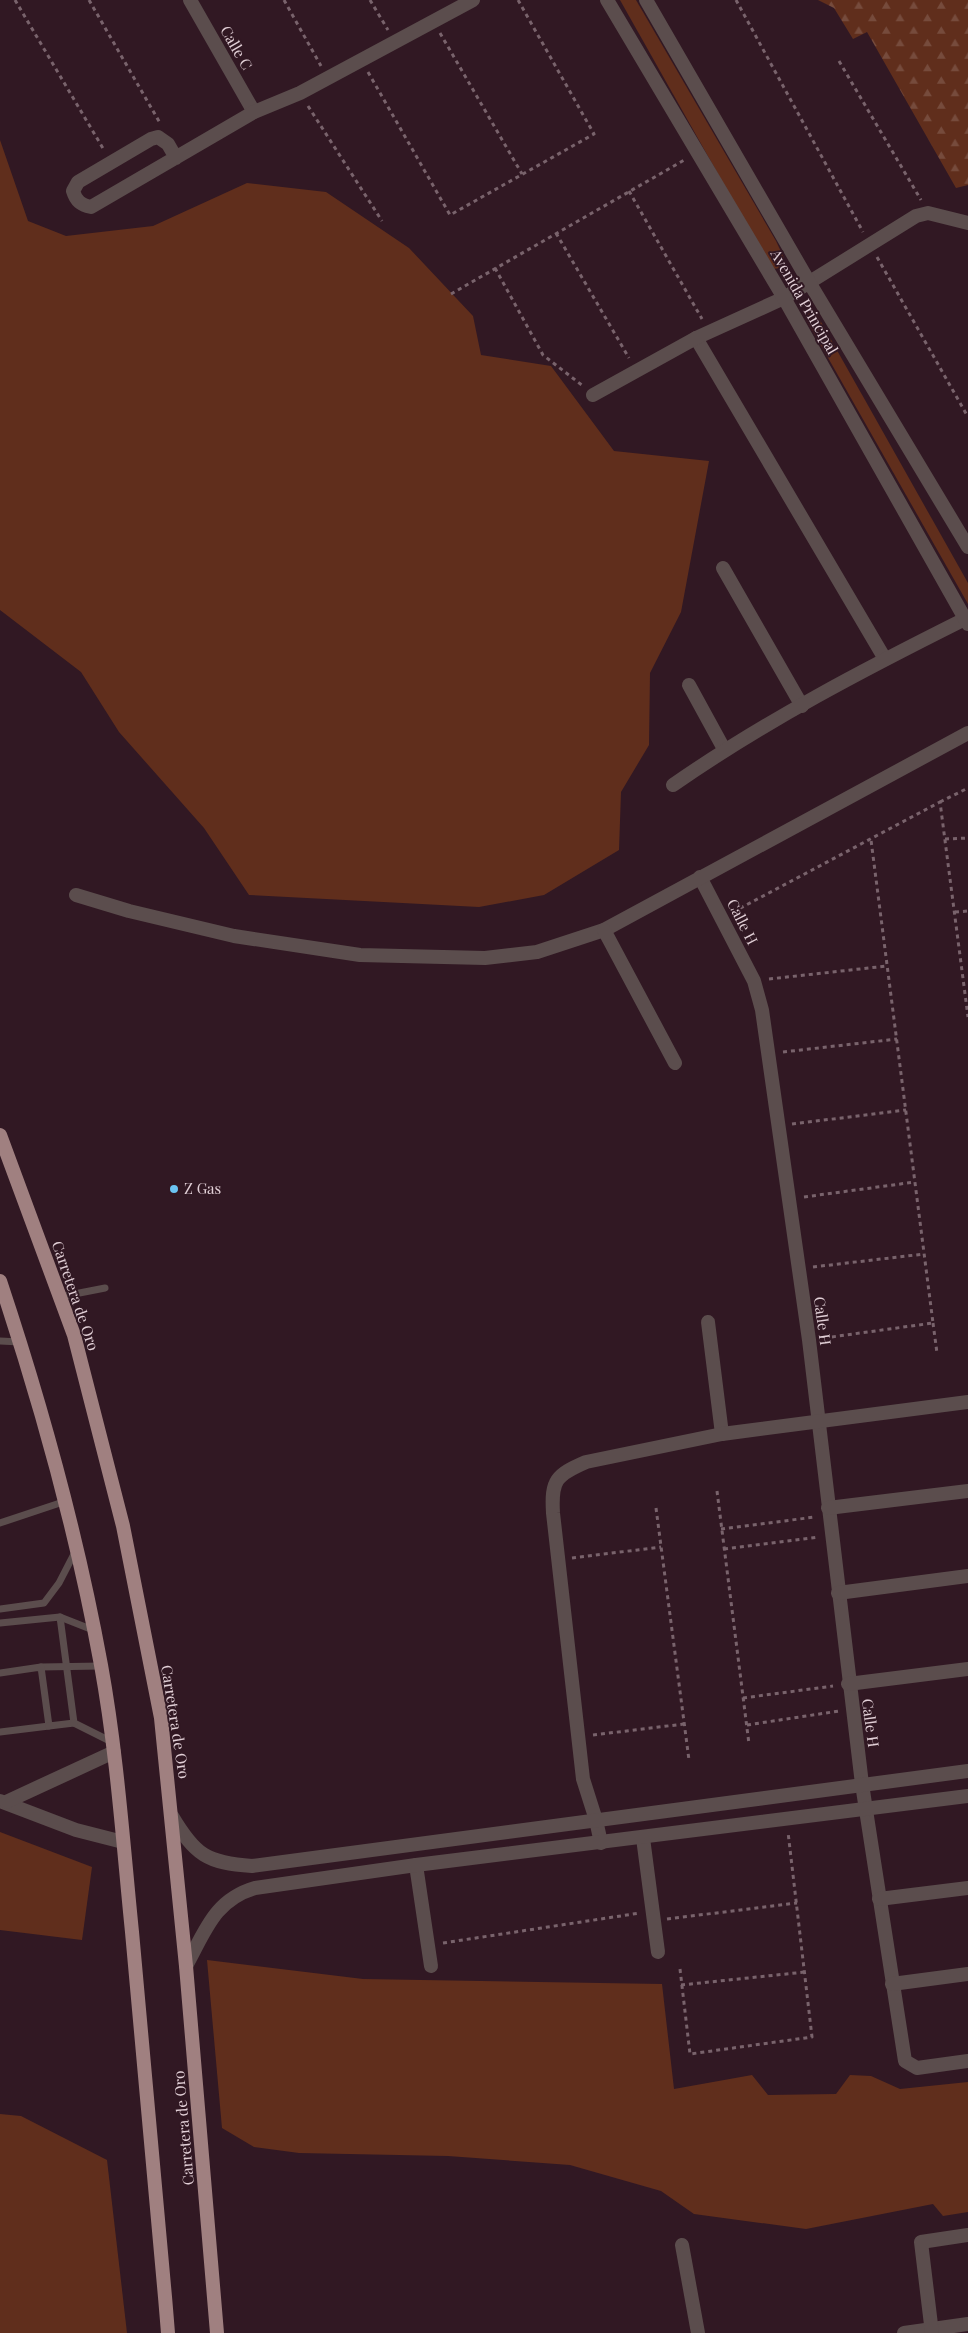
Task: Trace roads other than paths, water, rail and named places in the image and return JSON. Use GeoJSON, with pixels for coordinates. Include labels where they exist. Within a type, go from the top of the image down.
{"type":"FeatureCollection","features":[{"type":"Feature","properties":{"kind":"highway","name":"Carretera de Oro"},"geometry":{"type":"LineString","coordinates":[[0,1135],[58,1297],[74,1334],[123,1526],[161,1718],[186,1966],[217,2333]]}},
{"type":"Feature","properties":{"kind":"highway"},"geometry":{"type":"LineString","coordinates":[[0,1281],[67,1501],[101,1666],[113,1747],[123,1842],[168,2333]]}},
{"type":"Feature","properties":{"kind":"street","name":"Calle C"},"geometry":{"type":"LineString","coordinates":[[190,0],[254,112]]}},
{"type":"Feature","properties":{"kind":"street"},"geometry":{"type":"LineString","coordinates":[[176,158],[168,144],[158,137],[151,139],[78,182],[73,191],[75,198],[83,205],[91,207],[176,158],[254,112],[300,93],[473,0]]}},
{"type":"Feature","properties":{"kind":"street","name":"Avenida Principal"},"geometry":{"type":"LineString","coordinates":[[607,0],[784,298],[967,622]]}},
{"type":"Feature","properties":{"kind":"street","name":"Avenida Principal"},"geometry":{"type":"LineString","coordinates":[[646,0],[809,282],[968,547]]}},
{"type":"Feature","properties":{"kind":"street"},"geometry":{"type":"LineString","coordinates":[[593,395],[696,338],[784,298],[916,216],[928,213],[968,223]]}},
{"type":"Feature","properties":{"kind":"street"},"geometry":{"type":"LineString","coordinates":[[696,338],[884,659]]}},
{"type":"Feature","properties":{"kind":"street"},"geometry":{"type":"LineString","coordinates":[[723,568],[802,706]]}},
{"type":"Feature","properties":{"kind":"street"},"geometry":{"type":"LineString","coordinates":[[673,785],[724,749],[884,659],[967,622]]}},
{"type":"Feature","properties":{"kind":"street"},"geometry":{"type":"LineString","coordinates":[[689,685],[724,749]]}},
{"type":"Feature","properties":{"kind":"street"},"geometry":{"type":"LineString","coordinates":[[76,895],[129,911],[234,936],[360,955],[485,958],[537,952],[604,930],[968,733]]}},
{"type":"Feature","properties":{"kind":"street","name":"Calle H"},"geometry":{"type":"LineString","coordinates":[[700,877],[754,981],[762,1010],[819,1422],[848,1684],[905,2061],[917,2068],[968,2061]]}},
{"type":"Feature","properties":{"kind":"street"},"geometry":{"type":"LineString","coordinates":[[604,930],[675,1063]]}},
{"type":"Feature","properties":{"kind":"street"},"geometry":{"type":"LineString","coordinates":[[708,1322],[722,1434]]}},
{"type":"Feature","properties":{"kind":"street"},"geometry":{"type":"LineString","coordinates":[[601,1843],[583,1779],[558,1560],[552,1493],[556,1478],[567,1470],[586,1462],[722,1434],[968,1402]]}},
{"type":"Feature","properties":{"kind":"street"},"geometry":{"type":"LineString","coordinates":[[828,1512],[968,1491]]}},
{"type":"Feature","properties":{"kind":"street"},"geometry":{"type":"LineString","coordinates":[[838,1593],[968,1576]]}},
{"type":"Feature","properties":{"kind":"street"},"geometry":{"type":"LineString","coordinates":[[848,1684],[968,1669]]}},
{"type":"Feature","properties":{"kind":"street"},"geometry":{"type":"LineString","coordinates":[[3,1801],[113,1747]]}},
{"type":"Feature","properties":{"kind":"street"},"geometry":{"type":"LineString","coordinates":[[172,1816],[186,1840],[204,1856],[227,1864],[252,1866],[968,1771]]}},
{"type":"Feature","properties":{"kind":"street"},"geometry":{"type":"LineString","coordinates":[[186,1966],[215,1913],[240,1892],[255,1888],[416,1865],[968,1796]]}},
{"type":"Feature","properties":{"kind":"street"},"geometry":{"type":"LineString","coordinates":[[3,1801],[45,1819],[123,1842]]}},
{"type":"Feature","properties":{"kind":"street"},"geometry":{"type":"LineString","coordinates":[[643,1838],[658,1952]]}},
{"type":"Feature","properties":{"kind":"street"},"geometry":{"type":"LineString","coordinates":[[416,1865],[431,1966]]}},
{"type":"Feature","properties":{"kind":"street"},"geometry":{"type":"LineString","coordinates":[[879,1899],[968,1888]]}},
{"type":"Feature","properties":{"kind":"street"},"geometry":{"type":"LineString","coordinates":[[892,1984],[968,1974]]}},
{"type":"Feature","properties":{"kind":"street"},"geometry":{"type":"LineString","coordinates":[[932,2331],[921,2242],[968,2235]]}},
{"type":"Feature","properties":{"kind":"street"},"geometry":{"type":"LineString","coordinates":[[682,2245],[698,2333]]}},
{"type":"Feature","properties":{"kind":"street"},"geometry":{"type":"LineString","coordinates":[[904,2333],[932,2331],[968,2324]]}},
{"type":"Feature","properties":{"kind":"lane"},"geometry":{"type":"LineString","coordinates":[[58,1297],[105,1288]]}},
{"type":"Feature","properties":{"kind":"lane"},"geometry":{"type":"LineString","coordinates":[[0,1341],[20,1342]]}},
{"type":"Feature","properties":{"kind":"lane"},"geometry":{"type":"LineString","coordinates":[[0,1523],[67,1501]]}},
{"type":"Feature","properties":{"kind":"lane"},"geometry":{"type":"LineString","coordinates":[[0,1609],[44,1603],[59,1583],[77,1550]]}},
{"type":"Feature","properties":{"kind":"lane"},"geometry":{"type":"LineString","coordinates":[[60,1617],[74,1724]]}},
{"type":"Feature","properties":{"kind":"lane"},"geometry":{"type":"LineString","coordinates":[[0,1623],[60,1617],[94,1630]]}},
{"type":"Feature","properties":{"kind":"lane"},"geometry":{"type":"LineString","coordinates":[[0,1673],[41,1667],[101,1666]]}},
{"type":"Feature","properties":{"kind":"lane"},"geometry":{"type":"LineString","coordinates":[[41,1667],[49,1726]]}},
{"type":"Feature","properties":{"kind":"lane"},"geometry":{"type":"LineString","coordinates":[[0,1732],[74,1724],[113,1747]]}},
{"type":"Feature","properties":{"kind":"place","name":"Z Gas"},"geometry":{"type":"Point","coordinates":[174,1189]}}]}
